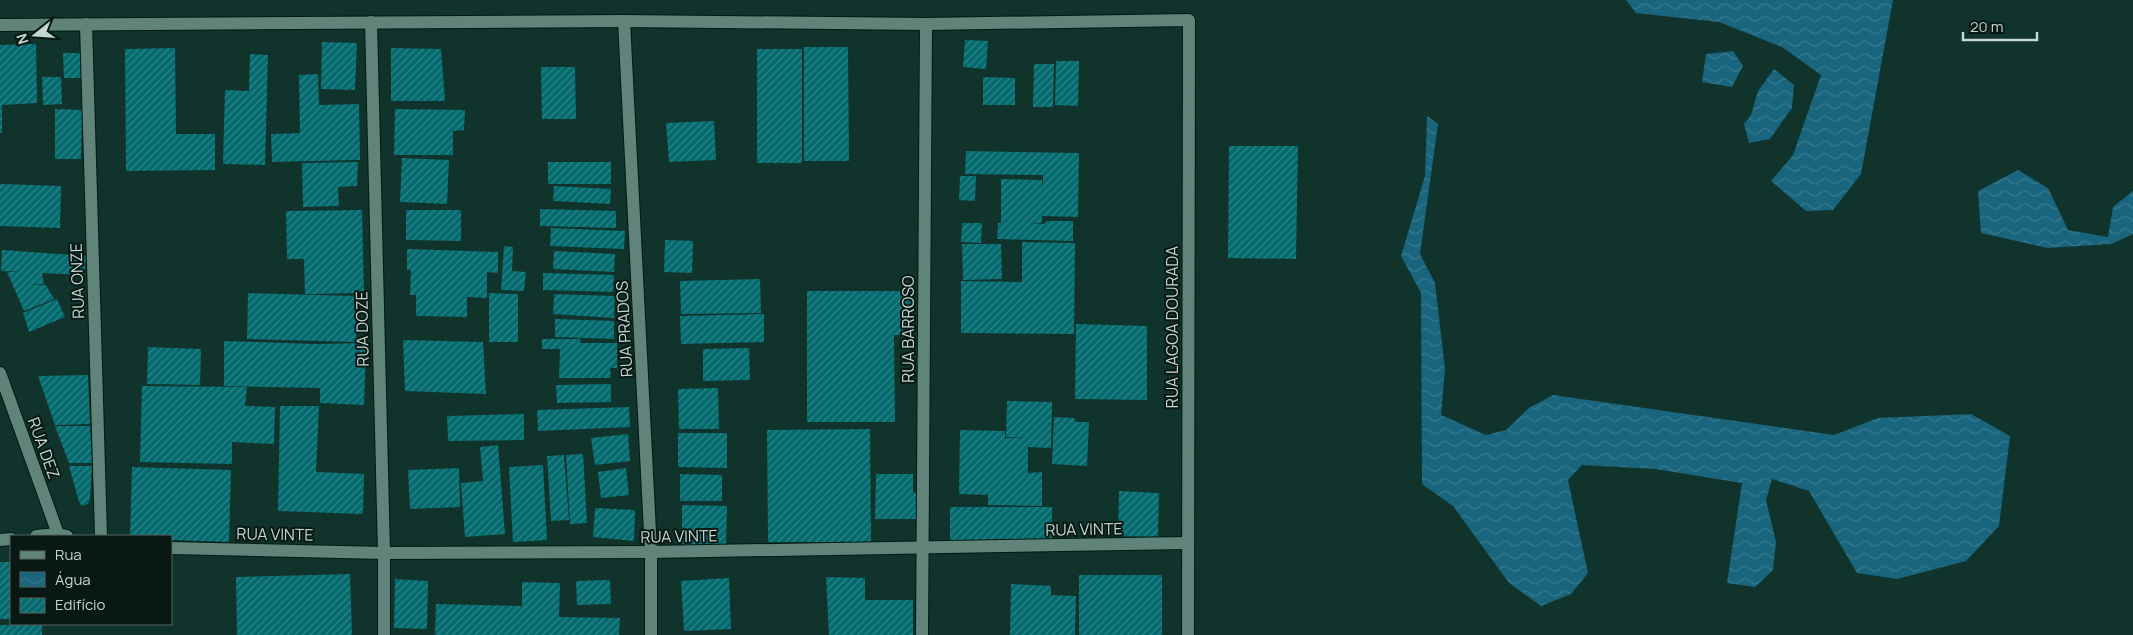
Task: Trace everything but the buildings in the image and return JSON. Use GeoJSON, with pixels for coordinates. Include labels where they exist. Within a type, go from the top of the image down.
{"type":"FeatureCollection","features":[{"type":"Feature","properties":{"kind":"street"},"geometry":{"type":"LineString","coordinates":[[0,25],[624,20],[926,24]]}},
{"type":"Feature","properties":{"kind":"street","name":"RUA PRADOS"},"geometry":{"type":"LineString","coordinates":[[624,20],[651,552],[651,635]]}},
{"type":"Feature","properties":{"kind":"street","name":"RUA LAGOA DOURADA"},"geometry":{"type":"LineString","coordinates":[[926,24],[1189,20],[1188,635]]}},
{"type":"Feature","properties":{"kind":"street","name":"RUA DOZE"},"geometry":{"type":"LineString","coordinates":[[371,22],[384,553],[384,635]]}},
{"type":"Feature","properties":{"kind":"street","name":"RUA ONZE"},"geometry":{"type":"LineString","coordinates":[[86,24],[101,535]]}},
{"type":"Feature","properties":{"kind":"street","name":"RUA BARROSO"},"geometry":{"type":"LineString","coordinates":[[922,635],[926,24]]}},
{"type":"Feature","properties":{"kind":"street","name":"RUA DEZ"},"geometry":{"type":"LineString","coordinates":[[0,373],[62,535]]}},
{"type":"Feature","properties":{"kind":"street","name":"RUA VINTE"},"geometry":{"type":"LineString","coordinates":[[172,548],[384,553],[651,552],[922,549],[1187,543]]}},
{"type":"Feature","properties":{"kind":"water"},"geometry":{"type":"Polygon","coordinates":[[[1626,0],[1893,0],[1861,174],[1833,210],[1806,211],[1771,181],[1793,155],[1821,75],[1782,47],[1719,22],[1636,13],[1626,0]]]}},
{"type":"Feature","properties":{"kind":"water"},"geometry":{"type":"Polygon","coordinates":[[[1733,51],[1743,66],[1732,87],[1702,82],[1706,54],[1733,51]]]}},
{"type":"Feature","properties":{"kind":"water"},"geometry":{"type":"Polygon","coordinates":[[[1774,69],[1794,85],[1792,108],[1770,139],[1749,143],[1744,124],[1751,115],[1758,91],[1774,69]]]}},
{"type":"Feature","properties":{"kind":"water"},"geometry":{"type":"Polygon","coordinates":[[[1427,116],[1438,124],[1420,254],[1435,283],[1445,369],[1441,415],[1486,435],[1506,430],[1529,408],[1553,395],[1834,435],[1878,418],[1971,414],[2010,436],[1999,526],[1966,561],[1897,579],[1857,573],[1809,491],[1772,479],[1766,500],[1776,542],[1773,570],[1755,587],[1727,583],[1742,483],[1655,469],[1582,465],[1568,480],[1588,573],[1571,594],[1541,606],[1509,583],[1453,506],[1422,484],[1421,293],[1401,256],[1425,176],[1427,116]]]}},
{"type":"Feature","properties":{"kind":"water"},"geometry":{"type":"Polygon","coordinates":[[[2018,170],[2048,188],[2068,230],[2108,237],[2113,207],[2133,191],[2133,234],[2112,244],[2047,248],[1981,233],[1978,191],[2018,170]]]}}]}
